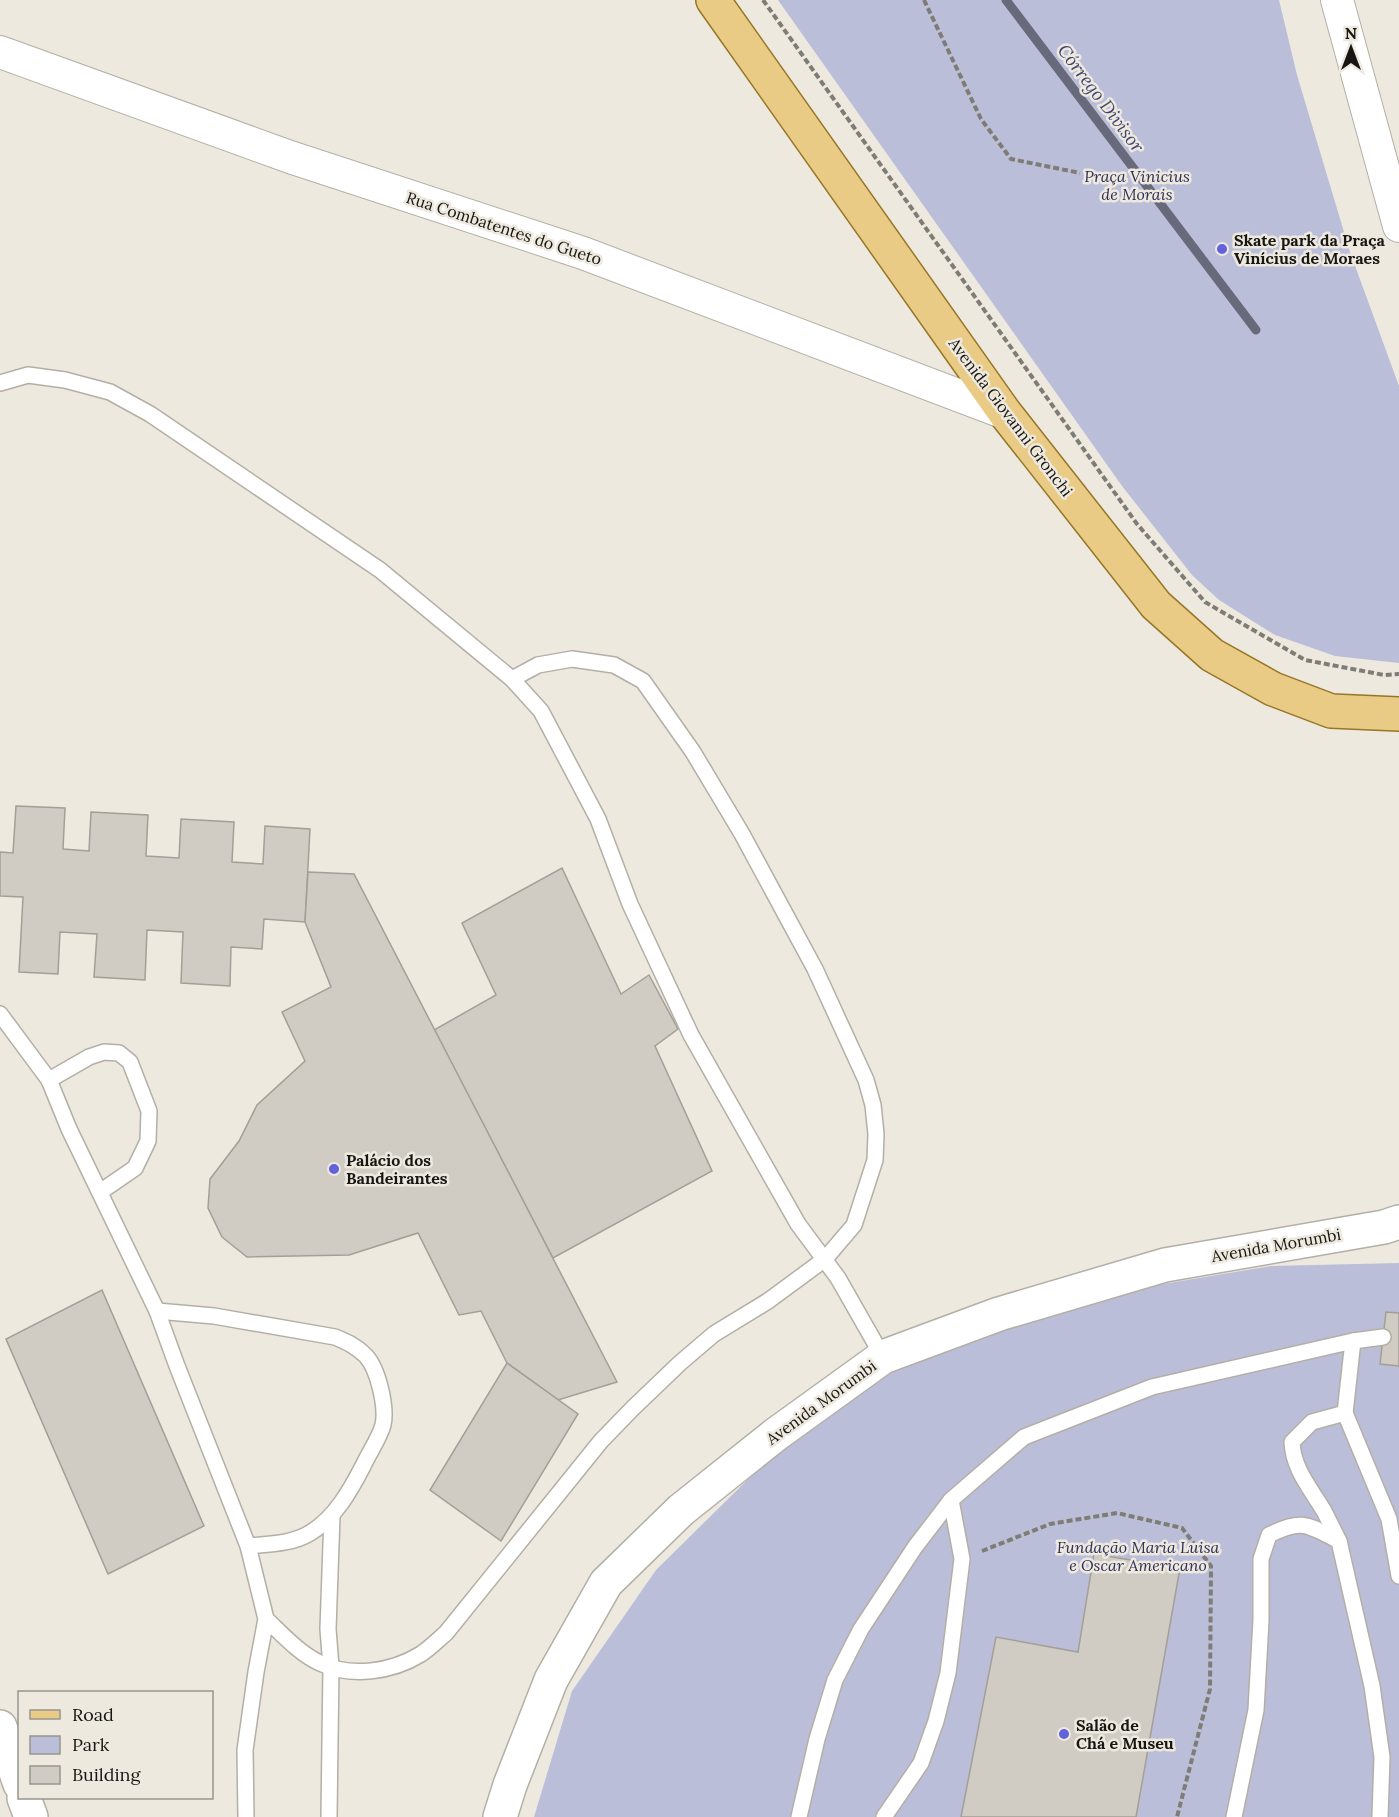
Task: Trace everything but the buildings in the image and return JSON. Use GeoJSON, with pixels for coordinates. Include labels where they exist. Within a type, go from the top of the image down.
{"type":"FeatureCollection","features":[{"type":"Feature","properties":{"kind":"main road","name":"Avenida Giovanni Gronchi"},"geometry":{"type":"LineString","coordinates":[[713,0],[1005,413],[1156,605],[1212,655],[1273,688],[1332,711],[1399,714]]}},
{"type":"Feature","properties":{"kind":"main road","name":"Avenida Morumbi"},"geometry":{"type":"LineString","coordinates":[[500,1817],[551,1680],[606,1583],[681,1510],[775,1436],[883,1357],[999,1314],[1165,1265],[1394,1227]]}},
{"type":"Feature","properties":{"kind":"main road"},"geometry":{"type":"LineString","coordinates":[[0,1727],[18,1778]]}},
{"type":"Feature","properties":{"kind":"main road"},"geometry":{"type":"LineString","coordinates":[[25,1799],[31,1817]]}},
{"type":"Feature","properties":{"kind":"street"},"geometry":{"type":"LineString","coordinates":[[1337,0],[1399,226]]}},
{"type":"Feature","properties":{"kind":"street","name":"Rua Combatentes do Gueto"},"geometry":{"type":"LineString","coordinates":[[0,52],[290,157],[582,253],[1005,413]]}},
{"type":"Feature","properties":{"kind":"lane"},"geometry":{"type":"LineString","coordinates":[[0,383],[28,375],[65,380],[110,392],[150,414],[380,570],[512,679],[541,711],[571,764],[598,819],[630,904],[691,1035],[798,1224],[825,1259],[883,1357]]}},
{"type":"Feature","properties":{"kind":"lane"},"geometry":{"type":"LineString","coordinates":[[266,1619],[295,1646],[318,1663],[340,1670],[366,1671],[394,1667],[423,1653],[446,1633],[601,1441],[633,1408],[714,1334],[768,1301],[825,1259],[854,1225],[875,1160],[876,1134],[873,1105],[866,1080],[815,969],[748,844],[693,752],[643,681],[614,665],[572,659],[538,665],[512,679]]}},
{"type":"Feature","properties":{"kind":"lane"},"geometry":{"type":"LineString","coordinates":[[0,1014],[48,1080],[69,1129],[157,1311],[248,1546],[266,1619],[245,1750],[246,1817]]}},
{"type":"Feature","properties":{"kind":"lane"},"geometry":{"type":"LineString","coordinates":[[48,1080],[89,1057],[104,1052],[119,1053],[130,1062],[149,1111],[148,1141],[135,1168],[100,1192]]}},
{"type":"Feature","properties":{"kind":"lane"},"geometry":{"type":"LineString","coordinates":[[157,1311],[214,1316],[335,1338],[353,1345],[368,1358],[378,1380],[385,1405],[383,1426],[355,1481],[332,1516],[310,1533],[287,1542],[248,1546]]}},
{"type":"Feature","properties":{"kind":"lane"},"geometry":{"type":"LineString","coordinates":[[799,1817],[817,1739],[835,1680],[861,1629],[915,1547],[951,1500],[1024,1437],[1152,1387],[1353,1341],[1383,1337]]}},
{"type":"Feature","properties":{"kind":"lane"},"geometry":{"type":"LineString","coordinates":[[1353,1341],[1345,1413],[1389,1519],[1399,1576]]}},
{"type":"Feature","properties":{"kind":"lane"},"geometry":{"type":"LineString","coordinates":[[1345,1413],[1312,1422],[1292,1442],[1293,1454],[1308,1487],[1339,1541],[1370,1676],[1379,1734],[1382,1757],[1380,1817]]}},
{"type":"Feature","properties":{"kind":"lane"},"geometry":{"type":"LineString","coordinates":[[884,1817],[921,1762],[936,1720],[948,1673],[962,1559],[951,1500]]}},
{"type":"Feature","properties":{"kind":"lane"},"geometry":{"type":"LineString","coordinates":[[329,1817],[331,1667],[328,1629],[332,1516]]}},
{"type":"Feature","properties":{"kind":"lane"},"geometry":{"type":"LineString","coordinates":[[1234,1817],[1256,1710],[1261,1620],[1261,1559],[1269,1535],[1290,1524],[1311,1526],[1339,1541]]}},
{"type":"Feature","properties":{"kind":"path"},"geometry":{"type":"LineString","coordinates":[[763,0],[1137,524],[1205,602],[1305,660],[1384,675],[1399,674]]}},
{"type":"Feature","properties":{"kind":"path"},"geometry":{"type":"LineString","coordinates":[[924,0],[981,119],[1011,159],[1080,173]]}},
{"type":"Feature","properties":{"kind":"path"},"geometry":{"type":"LineString","coordinates":[[962,1559],[1050,1524],[1117,1513],[1182,1528],[1211,1566],[1210,1689],[1177,1817]]}},
{"type":"Feature","properties":{"kind":"green space","name":"Praça Vinicius de Morais"},"geometry":{"type":"Polygon","coordinates":[[[778,0],[1279,0],[1297,75],[1350,252],[1399,386],[1399,663],[1335,656],[1275,635],[1219,600],[1192,575],[1122,486],[778,0]]]}},
{"type":"Feature","properties":{"kind":"green space","name":"Fundação Maria Luisa e Oscar Americano"},"geometry":{"type":"Polygon","coordinates":[[[1399,1263],[1399,1817],[534,1817],[572,1691],[656,1570],[801,1427],[949,1337],[1121,1291],[1271,1266],[1399,1263]]]}},
{"type":"Feature","properties":{"kind":"waterway","name":"Córrego Divisor"},"geometry":{"type":"LineString","coordinates":[[1006,0],[1256,330]]}},
{"type":"Feature","properties":{"kind":"place","name":"Skate park da Praça Vinícius de Moraes"},"geometry":{"type":"Point","coordinates":[1222,249]}},
{"type":"Feature","properties":{"kind":"place","name":"Palácio dos Bandeirantes"},"geometry":{"type":"Point","coordinates":[334,1169]}},
{"type":"Feature","properties":{"kind":"place","name":"Salão de Chá e Museu"},"geometry":{"type":"Point","coordinates":[1064,1734]}}]}
